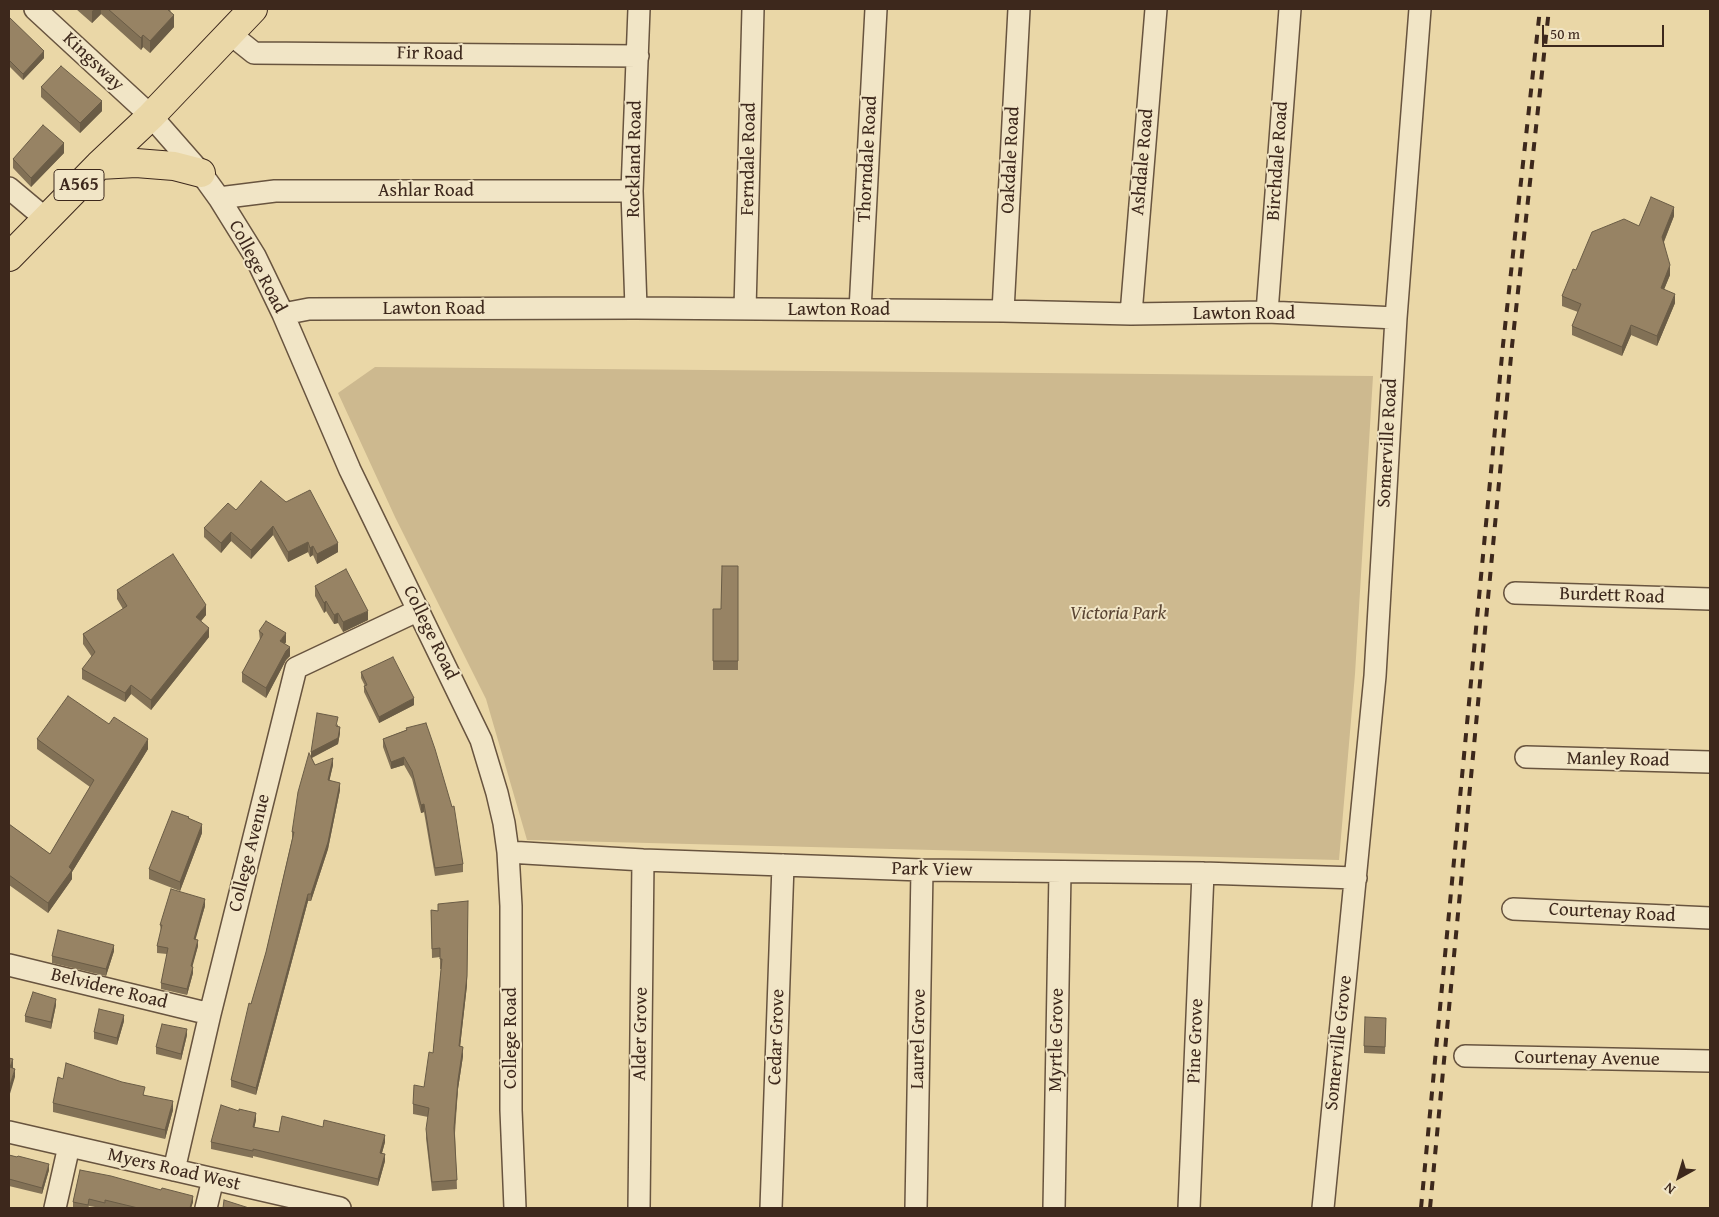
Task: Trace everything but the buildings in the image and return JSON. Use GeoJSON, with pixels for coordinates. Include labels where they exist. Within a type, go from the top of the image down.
{"type":"FeatureCollection","features":[{"type":"Feature","properties":{"kind":"highway","name":"A565"},"geometry":{"type":"LineString","coordinates":[[9,257],[99,165],[151,116],[253,9]]}},
{"type":"Feature","properties":{"kind":"highway"},"geometry":{"type":"LineString","coordinates":[[99,165],[136,163],[174,166],[201,173]]}},
{"type":"Feature","properties":{"kind":"street","name":"Kingsway"},"geometry":{"type":"LineString","coordinates":[[34,9],[151,116]]}},
{"type":"Feature","properties":{"kind":"street","name":"Rockland Road"},"geometry":{"type":"LineString","coordinates":[[636,308],[632,191],[639,9]]}},
{"type":"Feature","properties":{"kind":"street","name":"Ferndale Road"},"geometry":{"type":"LineString","coordinates":[[746,310],[753,9]]}},
{"type":"Feature","properties":{"kind":"street","name":"Thorndale Road"},"geometry":{"type":"LineString","coordinates":[[860,310],[876,9]]}},
{"type":"Feature","properties":{"kind":"street","name":"Oakdale Road"},"geometry":{"type":"LineString","coordinates":[[1003,311],[1019,9]]}},
{"type":"Feature","properties":{"kind":"street","name":"Ashdale Road"},"geometry":{"type":"LineString","coordinates":[[1131,314],[1156,9]]}},
{"type":"Feature","properties":{"kind":"street","name":"Birchdale Road"},"geometry":{"type":"LineString","coordinates":[[1267,312],[1290,9]]}},
{"type":"Feature","properties":{"kind":"street","name":"Somerville Road"},"geometry":{"type":"LineString","coordinates":[[1356,878],[1376,676],[1396,318],[1420,9]]}},
{"type":"Feature","properties":{"kind":"street","name":"Fir Road"},"geometry":{"type":"LineString","coordinates":[[229,33],[254,52],[638,56]]}},
{"type":"Feature","properties":{"kind":"street","name":"College Road"},"geometry":{"type":"LineString","coordinates":[[151,116],[201,173],[255,256],[283,314],[350,470],[481,740],[504,823],[508,852],[511,906],[511,1110],[514,1208]]}},
{"type":"Feature","properties":{"kind":"street"},"geometry":{"type":"LineString","coordinates":[[9,188],[46,219]]}},
{"type":"Feature","properties":{"kind":"street","name":"Ashlar Road"},"geometry":{"type":"LineString","coordinates":[[219,198],[275,191],[632,191]]}},
{"type":"Feature","properties":{"kind":"street","name":"Lawton Road"},"geometry":{"type":"LineString","coordinates":[[283,314],[309,309],[636,308],[1131,314],[1267,312],[1396,318]]}},
{"type":"Feature","properties":{"kind":"street","name":"Burdett Road"},"geometry":{"type":"LineString","coordinates":[[1514,593],[1710,599]]}},
{"type":"Feature","properties":{"kind":"street","name":"College Avenue"},"geometry":{"type":"LineString","coordinates":[[174,1170],[210,1014],[296,668],[419,610]]}},
{"type":"Feature","properties":{"kind":"street","name":"Manley Road"},"geometry":{"type":"LineString","coordinates":[[1526,757],[1710,762]]}},
{"type":"Feature","properties":{"kind":"street","name":"Park View"},"geometry":{"type":"LineString","coordinates":[[508,852],[784,866],[922,870],[1203,873],[1356,878]]}},
{"type":"Feature","properties":{"kind":"street","name":"Alder Grove"},"geometry":{"type":"LineString","coordinates":[[639,1208],[643,860]]}},
{"type":"Feature","properties":{"kind":"street","name":"Cedar Grove"},"geometry":{"type":"LineString","coordinates":[[770,1208],[784,866]]}},
{"type":"Feature","properties":{"kind":"street","name":"Laurel Grove"},"geometry":{"type":"LineString","coordinates":[[916,1208],[922,870]]}},
{"type":"Feature","properties":{"kind":"street","name":"Myrtle Grove"},"geometry":{"type":"LineString","coordinates":[[1054,1208],[1060,872]]}},
{"type":"Feature","properties":{"kind":"street","name":"Pine Grove"},"geometry":{"type":"LineString","coordinates":[[1190,1208],[1203,873]]}},
{"type":"Feature","properties":{"kind":"street","name":"Somerville Grove"},"geometry":{"type":"LineString","coordinates":[[1323,1208],[1356,878]]}},
{"type":"Feature","properties":{"kind":"street","name":"Courtenay Road"},"geometry":{"type":"LineString","coordinates":[[1513,909],[1710,918]]}},
{"type":"Feature","properties":{"kind":"street","name":"Belvidere Road"},"geometry":{"type":"LineString","coordinates":[[9,965],[210,1014]]}},
{"type":"Feature","properties":{"kind":"street","name":"Courtenay Avenue"},"geometry":{"type":"LineString","coordinates":[[1465,1056],[1710,1061]]}},
{"type":"Feature","properties":{"kind":"street","name":"Myers Road West"},"geometry":{"type":"LineString","coordinates":[[9,1132],[340,1208]]}},
{"type":"Feature","properties":{"kind":"street"},"geometry":{"type":"LineString","coordinates":[[55,1208],[69,1146]]}},
{"type":"Feature","properties":{"kind":"street"},"geometry":{"type":"LineString","coordinates":[[206,1208],[213,1179]]}},
{"type":"Feature","properties":{"kind":"green space","name":"Victoria Park"},"geometry":{"type":"Polygon","coordinates":[[[375,367],[1373,376],[1355,674],[1339,860],[527,840],[486,699],[395,517],[338,393],[375,367]]]}},
{"type":"Feature","properties":{"kind":"railway"},"geometry":{"type":"LineString","coordinates":[[1421,1208],[1503,345],[1540,9]]}},
{"type":"Feature","properties":{"kind":"railway"},"geometry":{"type":"LineString","coordinates":[[1430,1208],[1512,346],[1549,9]]}}]}
